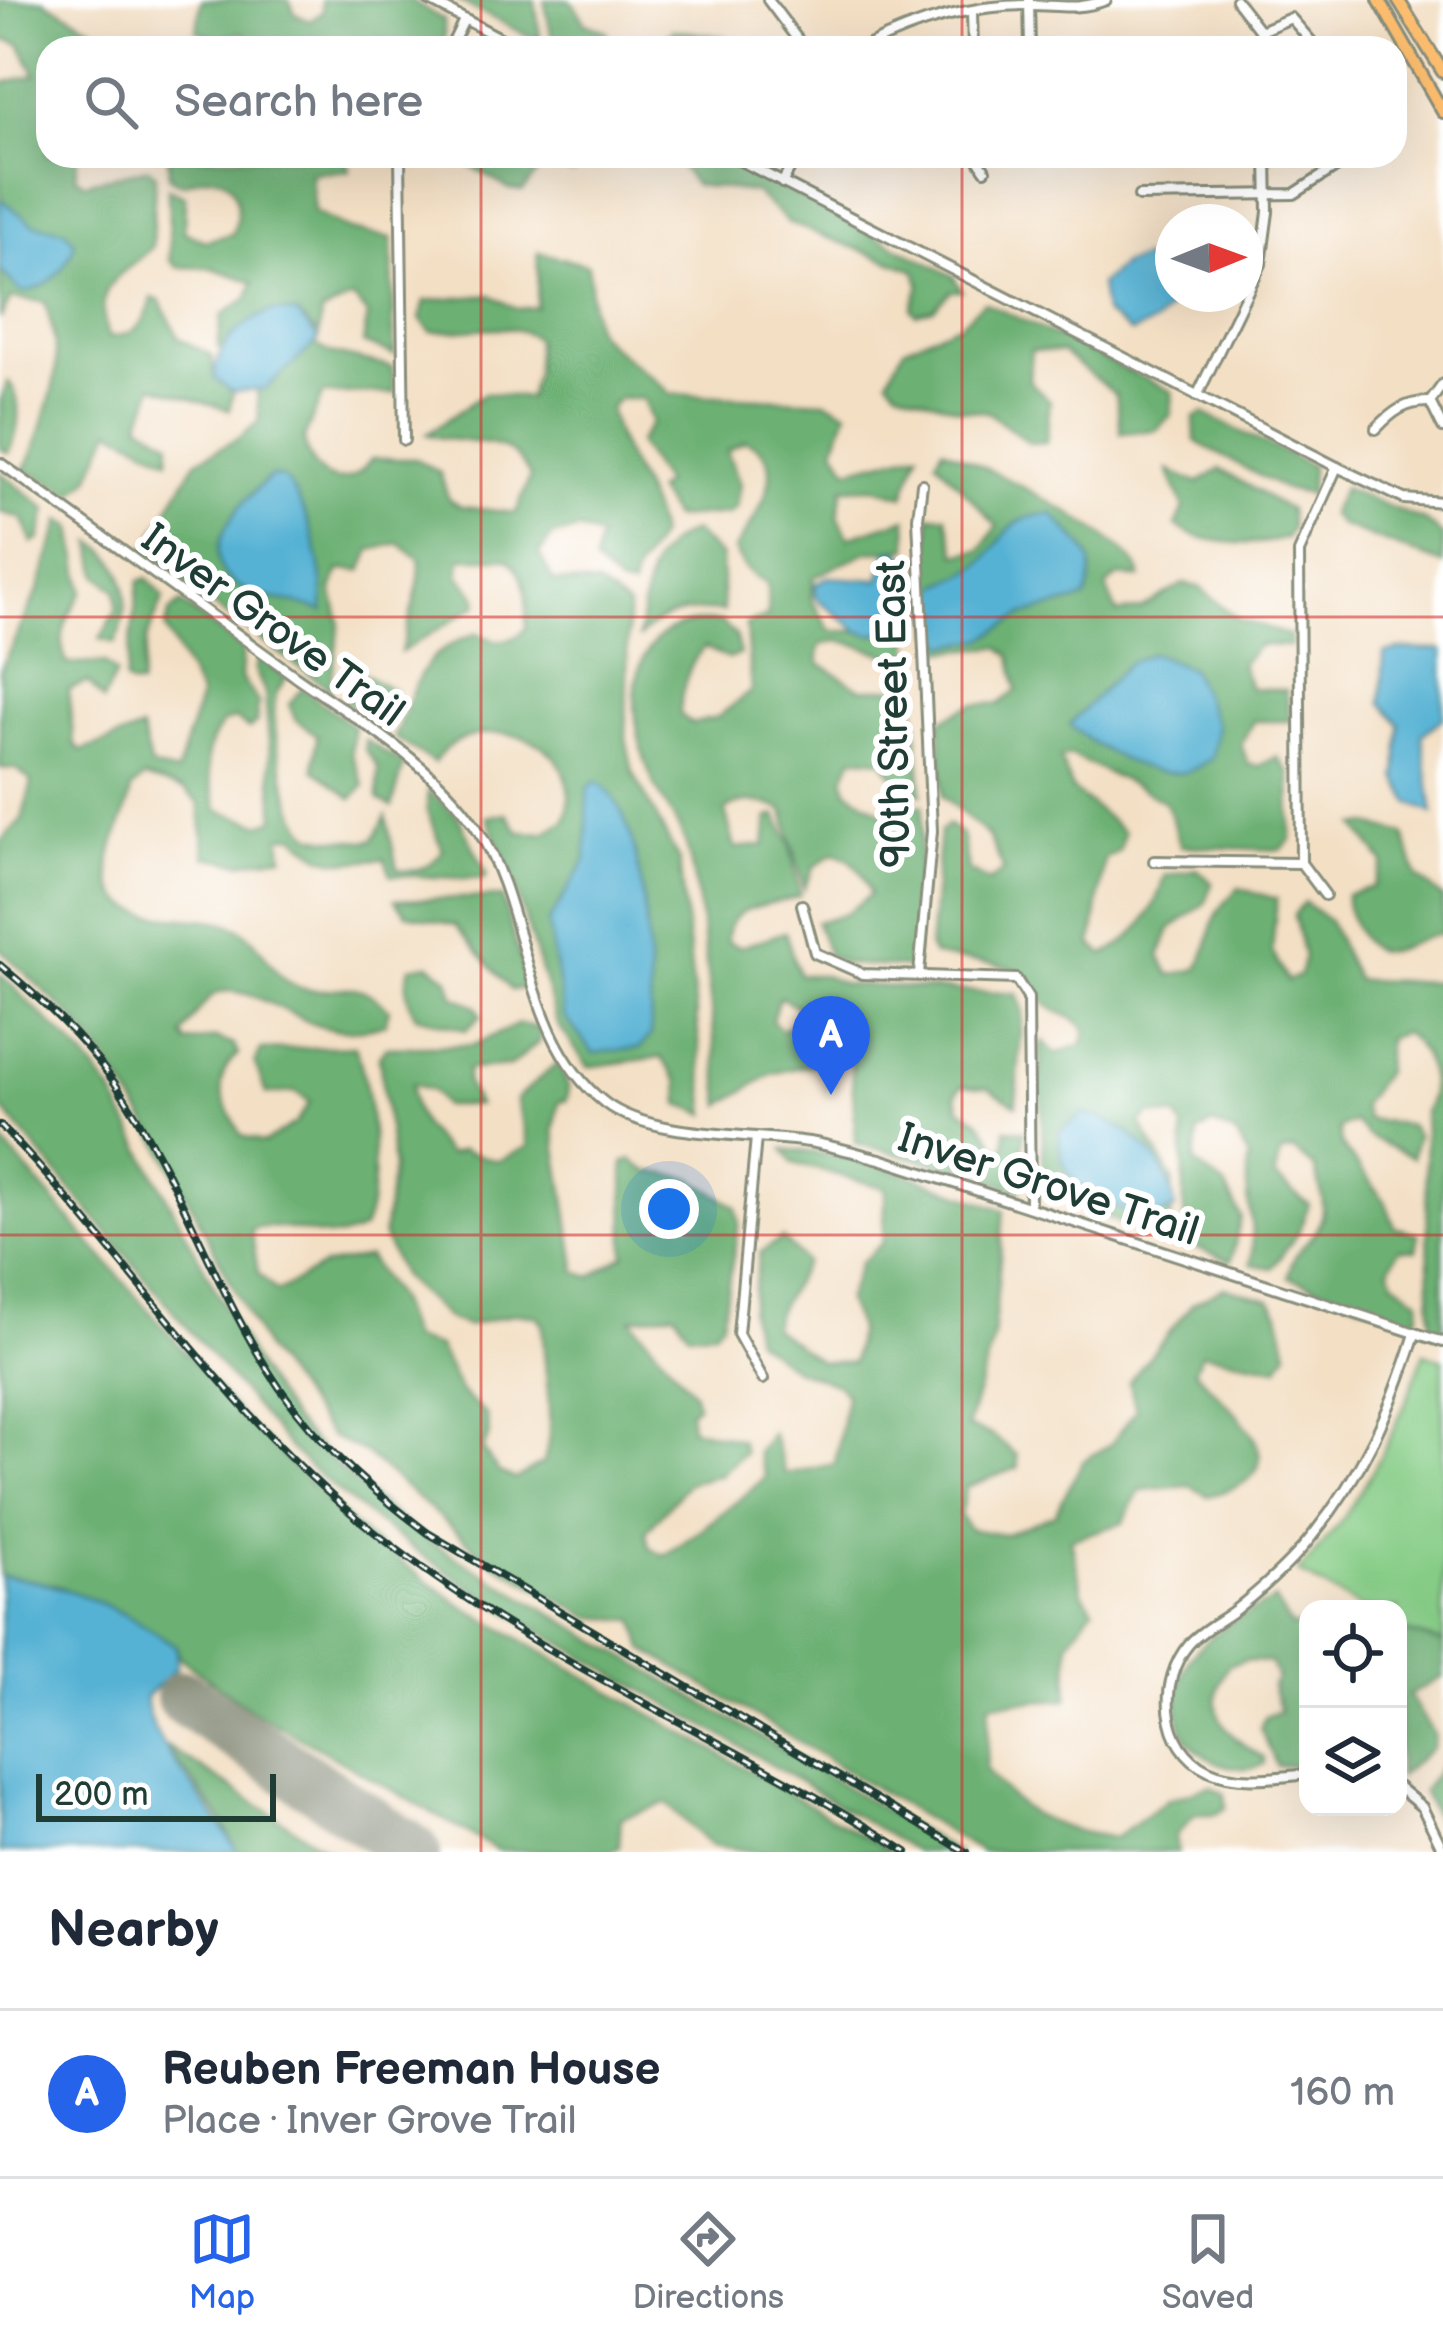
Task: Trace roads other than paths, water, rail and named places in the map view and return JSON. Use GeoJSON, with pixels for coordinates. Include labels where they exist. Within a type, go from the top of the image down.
{"type":"FeatureCollection","features":[{"type":"Feature","properties":{"kind":"main road"},"geometry":{"type":"LineString","coordinates":[[1379,0],[1400,36]]}},
{"type":"Feature","properties":{"kind":"main road"},"geometry":{"type":"LineString","coordinates":[[1398,0],[1443,72]]}},
{"type":"Feature","properties":{"kind":"main road"},"geometry":{"type":"LineString","coordinates":[[1407,49],[1443,112]]}},
{"type":"Feature","properties":{"kind":"street"},"geometry":{"type":"LineString","coordinates":[[428,0],[495,36]]}},
{"type":"Feature","properties":{"kind":"street"},"geometry":{"type":"LineString","coordinates":[[768,0],[795,36]]}},
{"type":"Feature","properties":{"kind":"street"},"geometry":{"type":"LineString","coordinates":[[888,36],[919,21],[1029,2],[1069,9],[1106,0]]}},
{"type":"Feature","properties":{"kind":"street"},"geometry":{"type":"LineString","coordinates":[[1236,0],[1261,36]]}},
{"type":"Feature","properties":{"kind":"street"},"geometry":{"type":"LineString","coordinates":[[1029,2],[1030,36]]}},
{"type":"Feature","properties":{"kind":"street"},"geometry":{"type":"LineString","coordinates":[[972,12],[973,36]]}},
{"type":"Feature","properties":{"kind":"street"},"geometry":{"type":"LineString","coordinates":[[1260,31],[1291,18],[1307,36]]}},
{"type":"Feature","properties":{"kind":"street"},"geometry":{"type":"LineString","coordinates":[[456,36],[464,20]]}},
{"type":"Feature","properties":{"kind":"street"},"geometry":{"type":"LineString","coordinates":[[400,168],[404,440]]}},
{"type":"Feature","properties":{"kind":"street"},"geometry":{"type":"LineString","coordinates":[[755,168],[1336,467],[1404,499],[1443,502]]}},
{"type":"Feature","properties":{"kind":"street"},"geometry":{"type":"LineString","coordinates":[[782,182],[790,168]]}},
{"type":"Feature","properties":{"kind":"street"},"geometry":{"type":"LineString","coordinates":[[1197,395],[1261,264],[1267,168]]}},
{"type":"Feature","properties":{"kind":"street"},"geometry":{"type":"LineString","coordinates":[[1139,196],[1306,190],[1336,168]]}},
{"type":"Feature","properties":{"kind":"street"},"geometry":{"type":"LineString","coordinates":[[1430,402],[1443,384]]}},
{"type":"Feature","properties":{"kind":"street"},"geometry":{"type":"LineString","coordinates":[[1376,430],[1390,413],[1414,401],[1430,402]]}},
{"type":"Feature","properties":{"kind":"street"},"geometry":{"type":"LineString","coordinates":[[1430,402],[1443,428]]}},
{"type":"Feature","properties":{"kind":"street","name":"Inver Grove Trail"},"geometry":{"type":"LineString","coordinates":[[0,463],[384,740],[448,796],[476,826],[502,878],[537,997],[567,1062],[607,1106],[660,1124],[864,1154],[1443,1342]]}},
{"type":"Feature","properties":{"kind":"street"},"geometry":{"type":"LineString","coordinates":[[1325,896],[1301,863],[1299,552],[1336,467]]}},
{"type":"Feature","properties":{"kind":"street","name":"90th Street East"},"geometry":{"type":"LineString","coordinates":[[919,974],[932,831],[918,518],[922,484]]}},
{"type":"Feature","properties":{"kind":"street"},"geometry":{"type":"LineString","coordinates":[[1154,861],[1301,863]]}},
{"type":"Feature","properties":{"kind":"street"},"geometry":{"type":"LineString","coordinates":[[802,905],[815,953],[839,968],[863,974],[1016,979],[1028,998],[1030,1207]]}},
{"type":"Feature","properties":{"kind":"street"},"geometry":{"type":"LineString","coordinates":[[756,1137],[737,1334],[763,1379]]}},
{"type":"Feature","properties":{"kind":"street"},"geometry":{"type":"LineString","coordinates":[[1299,1775],[1255,1778],[1208,1770],[1183,1748],[1172,1728],[1167,1684],[1189,1644],[1241,1605],[1310,1540],[1364,1466],[1390,1414],[1415,1334]]}},
{"type":"Feature","properties":{"kind":"street"},"geometry":{"type":"LineString","coordinates":[[1407,1794],[1422,1807],[1443,1850]]}},
{"type":"Feature","properties":{"kind":"water"},"geometry":{"type":"Polygon","coordinates":[[[0,199],[34,224],[65,230],[75,243],[62,268],[31,291],[21,292],[0,270],[0,199]]]}},
{"type":"Feature","properties":{"kind":"water"},"geometry":{"type":"Polygon","coordinates":[[[1155,259],[1155,312],[1165,312],[1156,322],[1131,333],[1104,313],[1100,284],[1122,265],[1155,259]]]}},
{"type":"Feature","properties":{"kind":"water"},"geometry":{"type":"Polygon","coordinates":[[[272,311],[297,314],[319,340],[265,389],[233,392],[214,378],[220,355],[241,329],[272,311]]]}},
{"type":"Feature","properties":{"kind":"water"},"geometry":{"type":"Polygon","coordinates":[[[271,476],[284,478],[308,523],[322,577],[323,611],[255,593],[234,583],[222,570],[218,556],[227,525],[271,476]]]}},
{"type":"Feature","properties":{"kind":"water"},"geometry":{"type":"Polygon","coordinates":[[[1053,514],[1090,559],[1085,599],[1023,615],[984,639],[947,645],[934,634],[929,604],[933,591],[971,571],[1022,520],[1053,514]]]}},
{"type":"Feature","properties":{"kind":"water"},"geometry":{"type":"Polygon","coordinates":[[[888,550],[900,551],[910,562],[912,622],[873,635],[858,631],[815,597],[816,584],[828,577],[879,580],[888,550]]]}},
{"type":"Feature","properties":{"kind":"water"},"geometry":{"type":"Polygon","coordinates":[[[1443,650],[1443,718],[1422,735],[1433,813],[1410,803],[1397,778],[1400,725],[1381,702],[1384,653],[1443,650]]]}},
{"type":"Feature","properties":{"kind":"water"},"geometry":{"type":"Polygon","coordinates":[[[1152,653],[1191,669],[1217,726],[1212,758],[1189,771],[1140,767],[1092,743],[1070,724],[1128,663],[1152,653]]]}},
{"type":"Feature","properties":{"kind":"water"},"geometry":{"type":"Polygon","coordinates":[[[595,781],[613,797],[636,858],[647,936],[651,1035],[640,1048],[593,1053],[564,1016],[548,923],[586,860],[588,788],[595,781]]]}},
{"type":"Feature","properties":{"kind":"water"},"geometry":{"type":"Polygon","coordinates":[[[1084,1114],[1117,1126],[1145,1147],[1165,1176],[1175,1209],[1144,1220],[1097,1198],[1073,1178],[1060,1150],[1060,1131],[1084,1114]]]}},
{"type":"Feature","properties":{"kind":"water"},"geometry":{"type":"Polygon","coordinates":[[[1,1576],[47,1584],[93,1600],[176,1646],[177,1667],[146,1697],[148,1714],[168,1753],[237,1852],[0,1852],[1,1576]]]}},
{"type":"Feature","properties":{"kind":"railway"},"geometry":{"type":"LineString","coordinates":[[0,965],[61,1020],[114,1082],[158,1156],[256,1350],[295,1408],[348,1466],[428,1533],[966,1852]]}},
{"type":"Feature","properties":{"kind":"railway"},"geometry":{"type":"LineString","coordinates":[[0,1125],[264,1430],[362,1522],[491,1614],[907,1852]]}},
{"type":"Feature","properties":{"kind":"place","name":"Reuben Freeman House"},"geometry":{"type":"Point","coordinates":[831,1095]}}]}
